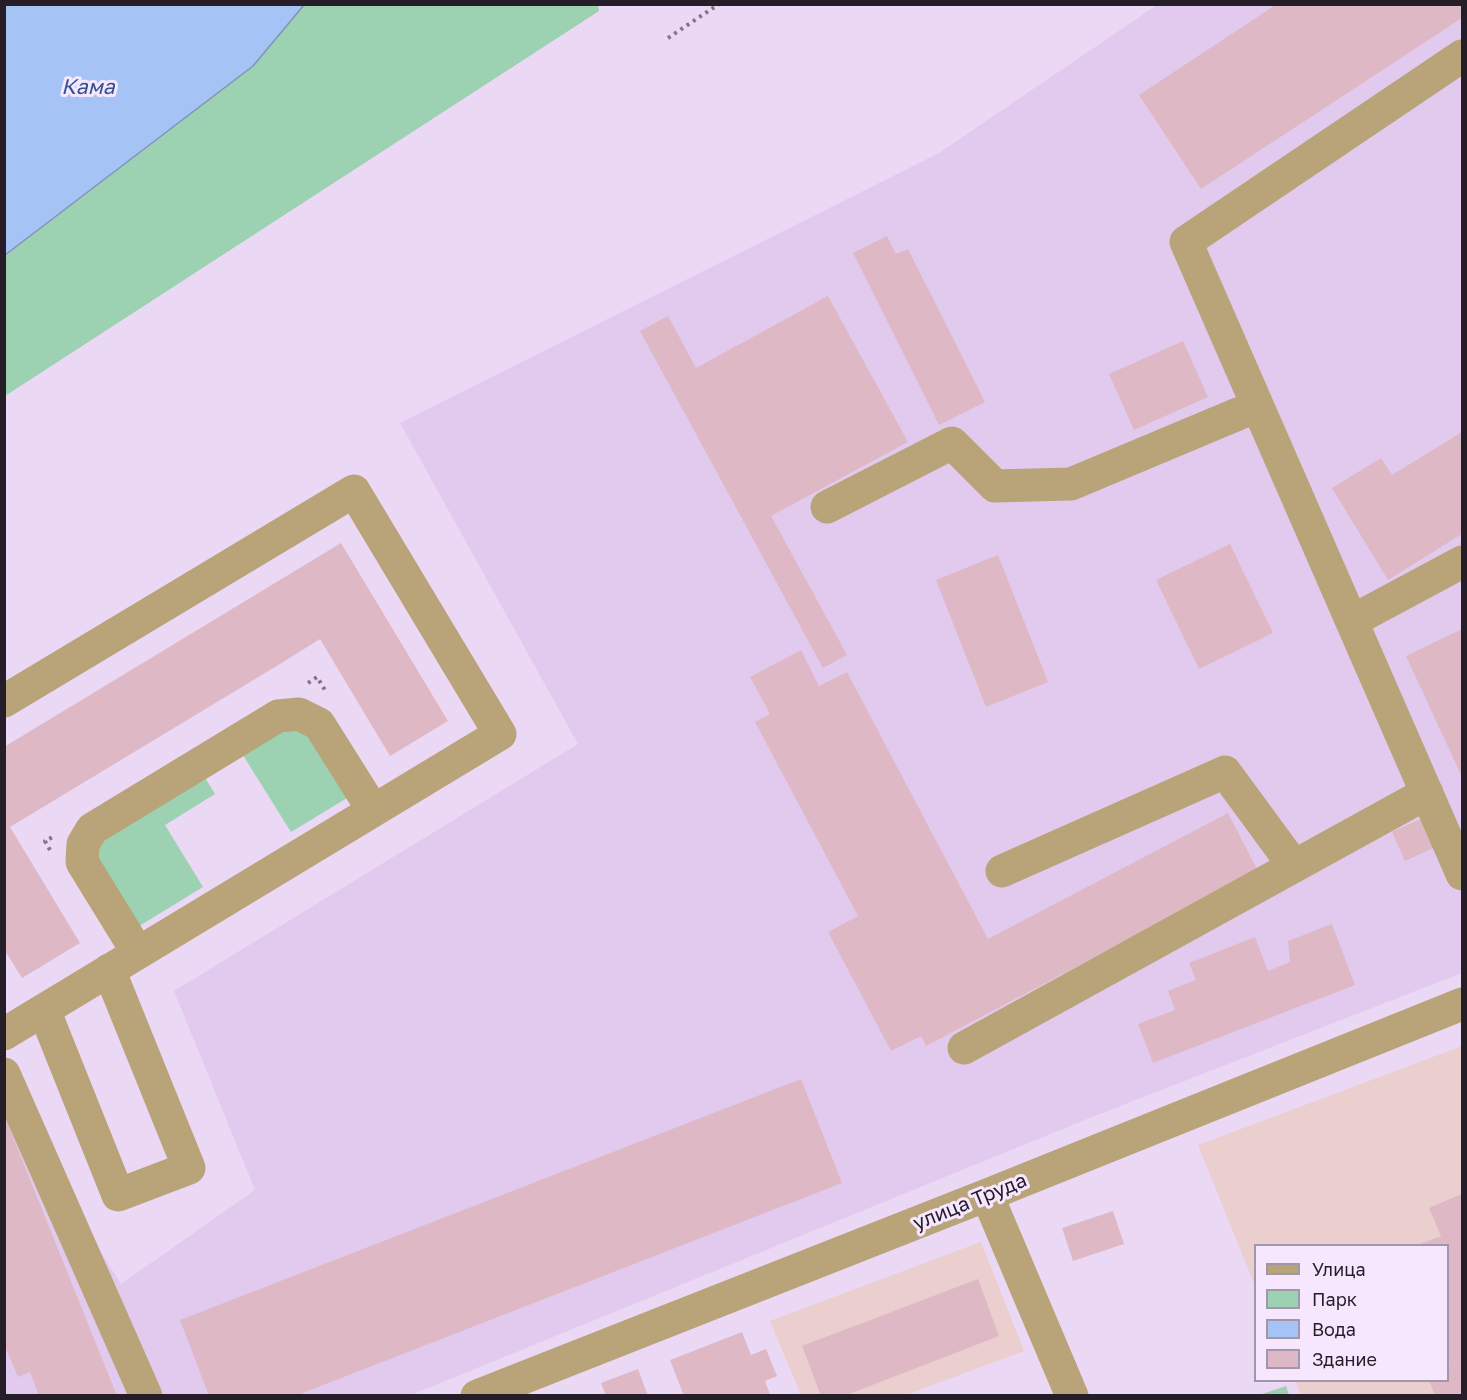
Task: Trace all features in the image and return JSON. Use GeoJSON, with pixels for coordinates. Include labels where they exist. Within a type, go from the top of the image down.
{"type":"FeatureCollection","features":[{"type":"Feature","properties":{"kind":"street"},"geometry":{"type":"LineString","coordinates":[[1462,56],[1186,242],[1462,874]]}},
{"type":"Feature","properties":{"kind":"street"},"geometry":{"type":"LineString","coordinates":[[827,507],[952,443],[995,486],[1071,484],[1257,406]]}},
{"type":"Feature","properties":{"kind":"street"},"geometry":{"type":"LineString","coordinates":[[4,701],[354,491],[500,734],[4,1034]]}},
{"type":"Feature","properties":{"kind":"street"},"geometry":{"type":"LineString","coordinates":[[1352,621],[1462,562]]}},
{"type":"Feature","properties":{"kind":"street"},"geometry":{"type":"LineString","coordinates":[[138,953],[82,862],[83,844],[92,830],[278,716],[299,714],[320,723],[374,810]]}},
{"type":"Feature","properties":{"kind":"street"},"geometry":{"type":"LineString","coordinates":[[1002,871],[1225,772],[1294,867]]}},
{"type":"Feature","properties":{"kind":"street"},"geometry":{"type":"LineString","coordinates":[[964,1048],[1427,793]]}},
{"type":"Feature","properties":{"kind":"street"},"geometry":{"type":"LineString","coordinates":[[44,1010],[118,1195],[189,1168],[109,970]]}},
{"type":"Feature","properties":{"kind":"street","name":"улица Труда"},"geometry":{"type":"LineString","coordinates":[[477,1395],[987,1195],[1462,1004]]}},
{"type":"Feature","properties":{"kind":"street"},"geometry":{"type":"LineString","coordinates":[[4,1074],[146,1395]]}},
{"type":"Feature","properties":{"kind":"street"},"geometry":{"type":"LineString","coordinates":[[987,1195],[1072,1395]]}},
{"type":"Feature","properties":{"kind":"path"},"geometry":{"type":"LineString","coordinates":[[668,38],[719,4]]}},
{"type":"Feature","properties":{"kind":"shaded area"},"geometry":{"type":"Polygon","coordinates":[[[1157,5],[1462,5],[1462,973],[1092,1117],[411,1395],[5,1395],[4,1097],[121,1284],[255,1190],[174,991],[578,744],[400,423],[939,153],[1157,5]]]}},
{"type":"Feature","properties":{"kind":"shaded area"},"geometry":{"type":"Polygon","coordinates":[[[1462,1046],[1462,1395],[1301,1395],[1295,1382],[1449,1382],[1449,1244],[1254,1244],[1254,1284],[1198,1145],[1462,1046]]]}},
{"type":"Feature","properties":{"kind":"shaded area"},"geometry":{"type":"Polygon","coordinates":[[[981,1242],[1024,1351],[906,1395],[801,1395],[770,1321],[981,1242]]]}},
{"type":"Feature","properties":{"kind":"green space"},"geometry":{"type":"Polygon","coordinates":[[[304,5],[598,5],[599,11],[5,396],[5,255],[253,66],[304,5]]]}},
{"type":"Feature","properties":{"kind":"green space"},"geometry":{"type":"Polygon","coordinates":[[[298,720],[352,795],[291,832],[241,752],[298,720]]]}},
{"type":"Feature","properties":{"kind":"green space"},"geometry":{"type":"Polygon","coordinates":[[[204,776],[215,794],[165,825],[203,887],[136,928],[86,848],[204,776]]]}},
{"type":"Feature","properties":{"kind":"green space"},"geometry":{"type":"Polygon","coordinates":[[[1286,1386],[1289,1395],[1259,1395],[1286,1386]]]}},
{"type":"Feature","properties":{"kind":"water","name":"Кама"},"geometry":{"type":"Polygon","coordinates":[[[5,4],[304,5],[253,66],[5,255],[5,4]]]}},
{"type":"Feature","properties":{"kind":"building"},"geometry":{"type":"Polygon","coordinates":[[[1277,4],[1462,4],[1462,18],[1201,189],[1139,95],[1277,4]]]}},
{"type":"Feature","properties":{"kind":"building"},"geometry":{"type":"Polygon","coordinates":[[[887,236],[896,254],[908,249],[985,402],[939,425],[853,253],[887,236]]]}},
{"type":"Feature","properties":{"kind":"building"},"geometry":{"type":"Polygon","coordinates":[[[828,296],[908,442],[771,516],[847,655],[823,668],[640,331],[668,316],[696,368],[828,296]]]}},
{"type":"Feature","properties":{"kind":"building"},"geometry":{"type":"Polygon","coordinates":[[[1183,341],[1208,397],[1134,430],[1109,374],[1183,341]]]}},
{"type":"Feature","properties":{"kind":"building"},"geometry":{"type":"Polygon","coordinates":[[[1462,432],[1462,534],[1388,580],[1332,488],[1381,458],[1392,475],[1462,432]]]}},
{"type":"Feature","properties":{"kind":"building"},"geometry":{"type":"Polygon","coordinates":[[[341,543],[448,721],[390,756],[320,639],[10,827],[80,943],[22,978],[4,949],[4,747],[341,543]]]}},
{"type":"Feature","properties":{"kind":"building"},"geometry":{"type":"Polygon","coordinates":[[[1230,544],[1273,633],[1199,669],[1156,580],[1230,544]]]}},
{"type":"Feature","properties":{"kind":"building"},"geometry":{"type":"Polygon","coordinates":[[[998,555],[1048,682],[986,707],[936,580],[998,555]]]}},
{"type":"Feature","properties":{"kind":"building"},"geometry":{"type":"Polygon","coordinates":[[[1462,629],[1462,777],[1406,656],[1462,629]]]}},
{"type":"Feature","properties":{"kind":"building"},"geometry":{"type":"Polygon","coordinates":[[[801,650],[819,686],[847,672],[988,939],[1228,813],[1258,871],[926,1046],[921,1036],[891,1051],[828,932],[858,916],[755,722],[770,714],[750,677],[801,650]]]}},
{"type":"Feature","properties":{"kind":"building"},"geometry":{"type":"Polygon","coordinates":[[[1427,816],[1440,845],[1405,861],[1392,832],[1427,816]]]}},
{"type":"Feature","properties":{"kind":"building"},"geometry":{"type":"Polygon","coordinates":[[[1332,924],[1355,985],[1153,1063],[1138,1024],[1175,1010],[1168,991],[1196,980],[1189,963],[1255,937],[1268,971],[1290,962],[1288,941],[1332,924]]]}},
{"type":"Feature","properties":{"kind":"building"},"geometry":{"type":"Polygon","coordinates":[[[801,1079],[842,1183],[295,1396],[209,1396],[180,1320],[801,1079]]]}},
{"type":"Feature","properties":{"kind":"building"},"geometry":{"type":"Polygon","coordinates":[[[5,1117],[117,1396],[39,1396],[30,1372],[18,1377],[4,1344],[5,1117]]]}},
{"type":"Feature","properties":{"kind":"building"},"geometry":{"type":"Polygon","coordinates":[[[1462,1194],[1462,1396],[1435,1396],[1430,1382],[1449,1382],[1450,1364],[1449,1244],[1420,1244],[1441,1236],[1429,1208],[1462,1194]]]}},
{"type":"Feature","properties":{"kind":"building"},"geometry":{"type":"Polygon","coordinates":[[[1113,1211],[1124,1244],[1073,1261],[1062,1228],[1113,1211]]]}},
{"type":"Feature","properties":{"kind":"building"},"geometry":{"type":"Polygon","coordinates":[[[978,1279],[999,1336],[844,1396],[821,1396],[802,1346],[978,1279]]]}},
{"type":"Feature","properties":{"kind":"building"},"geometry":{"type":"Polygon","coordinates":[[[742,1332],[751,1355],[766,1349],[777,1376],[765,1381],[770,1394],[684,1396],[670,1360],[742,1332]]]}},
{"type":"Feature","properties":{"kind":"building"},"geometry":{"type":"Polygon","coordinates":[[[638,1369],[648,1396],[606,1396],[601,1383],[638,1369]]]}}]}
